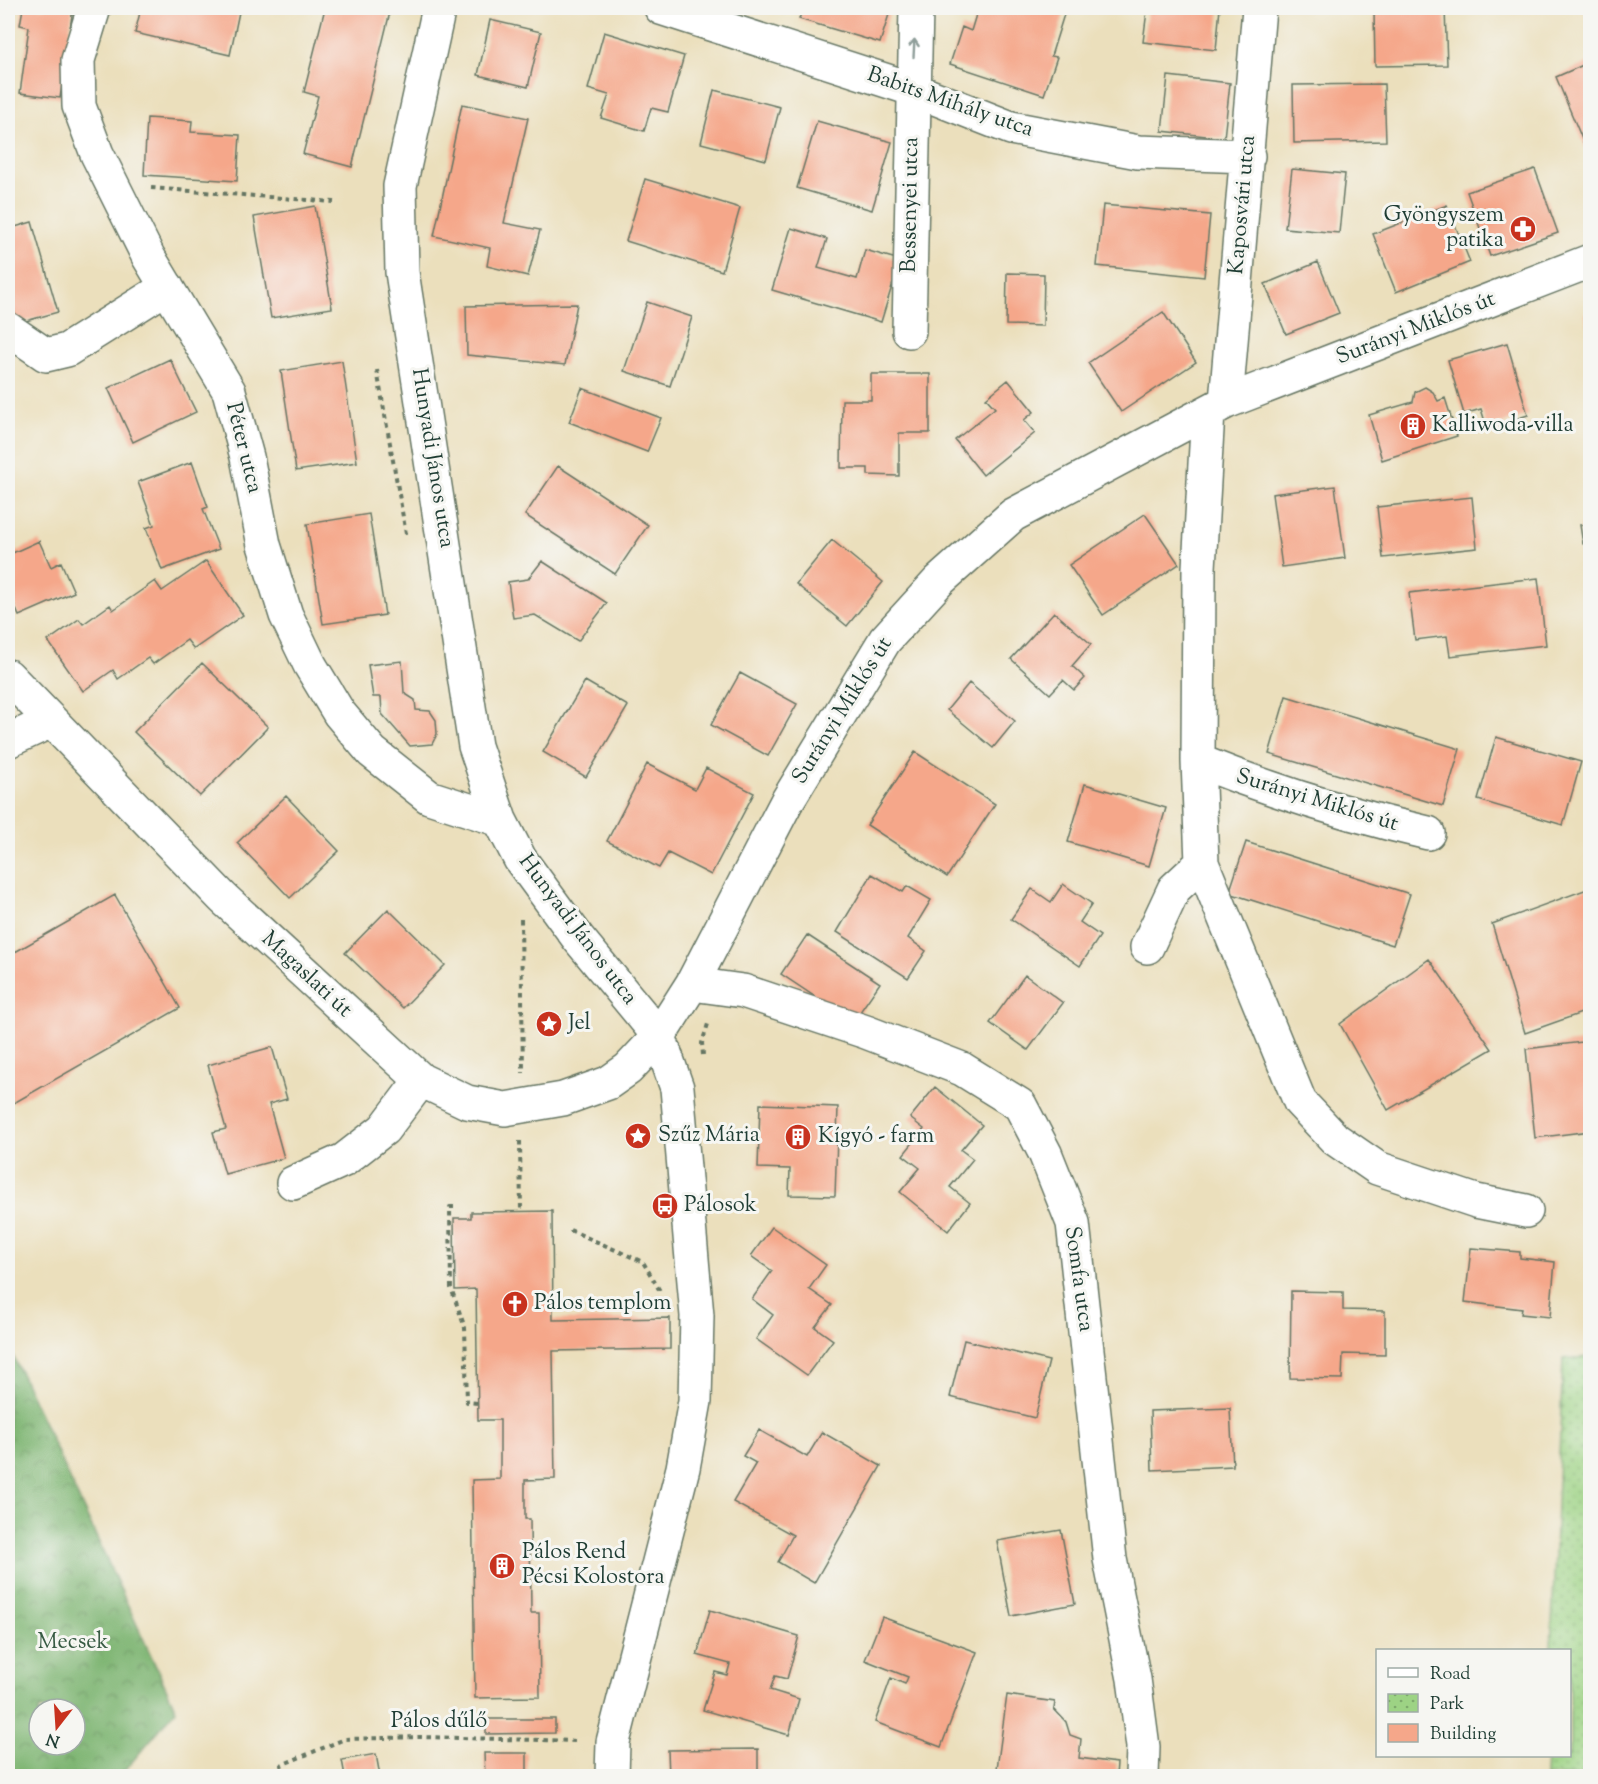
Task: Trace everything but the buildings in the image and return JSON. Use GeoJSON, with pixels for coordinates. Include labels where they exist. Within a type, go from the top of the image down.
{"type":"FeatureCollection","features":[{"type":"Feature","properties":{"kind":"street","name":"Péter utca"},"geometry":{"type":"LineString","coordinates":[[94,8],[78,60],[79,106],[97,154],[148,256],[229,391],[247,457],[264,545],[286,615],[310,665],[339,712],[372,752],[429,797],[500,820]]}},
{"type":"Feature","properties":{"kind":"street","name":"Hunyadi János utca"},"geometry":{"type":"LineString","coordinates":[[439,8],[400,186],[402,272],[475,746],[500,820],[520,859],[578,938],[659,1036],[677,1088],[698,1316],[695,1401],[683,1468],[613,1742],[612,1776]]}},
{"type":"Feature","properties":{"kind":"street","name":"Babits Mihály utca"},"geometry":{"type":"LineString","coordinates":[[661,8],[912,89],[1011,128],[1138,152],[1248,156]]}},
{"type":"Feature","properties":{"kind":"street","name":"Bessenyei utca"},"geometry":{"type":"LineString","coordinates":[[909,331],[912,89],[916,8]]}},
{"type":"Feature","properties":{"kind":"street","name":"Kaposvári utca"},"geometry":{"type":"LineString","coordinates":[[1217,407],[1248,156],[1259,8]]}},
{"type":"Feature","properties":{"kind":"street","name":"Surányi Miklós út"},"geometry":{"type":"LineString","coordinates":[[659,1036],[692,984],[786,803],[885,640],[939,581],[1013,515],[1217,407],[1590,261]]}},
{"type":"Feature","properties":{"kind":"street"},"geometry":{"type":"LineString","coordinates":[[8,330],[46,356],[66,350],[167,287]]}},
{"type":"Feature","properties":{"kind":"street"},"geometry":{"type":"LineString","coordinates":[[1217,407],[1199,568],[1198,761],[1202,863],[1300,1102],[1335,1139],[1377,1168],[1476,1201],[1526,1210]]}},
{"type":"Feature","properties":{"kind":"street","name":"Magaslati út"},"geometry":{"type":"LineString","coordinates":[[8,676],[223,898],[421,1080],[467,1102],[505,1109],[563,1100],[615,1078],[628,1069],[659,1036]]}},
{"type":"Feature","properties":{"kind":"street"},"geometry":{"type":"LineString","coordinates":[[8,741],[51,721]]}},
{"type":"Feature","properties":{"kind":"street","name":"Surányi Miklós út"},"geometry":{"type":"LineString","coordinates":[[1198,761],[1266,789],[1344,813],[1428,833]]}},
{"type":"Feature","properties":{"kind":"street"},"geometry":{"type":"LineString","coordinates":[[1147,947],[1174,889],[1202,863]]}},
{"type":"Feature","properties":{"kind":"street","name":"Somfa utca"},"geometry":{"type":"LineString","coordinates":[[692,984],[743,991],[866,1032],[962,1069],[1020,1105],[1045,1153],[1073,1223],[1110,1559],[1134,1679],[1143,1747],[1142,1776]]}},
{"type":"Feature","properties":{"kind":"street"},"geometry":{"type":"LineString","coordinates":[[293,1183],[344,1160],[384,1129],[421,1080]]}},
{"type":"Feature","properties":{"kind":"path"},"geometry":{"type":"LineString","coordinates":[[154,198],[149,188],[334,202]]}},
{"type":"Feature","properties":{"kind":"path"},"geometry":{"type":"LineString","coordinates":[[521,914],[523,1075]]}},
{"type":"Feature","properties":{"kind":"path"},"geometry":{"type":"LineString","coordinates":[[520,1131],[521,1212]]}},
{"type":"Feature","properties":{"kind":"path"},"geometry":{"type":"LineString","coordinates":[[454,1207],[450,1207],[451,1288],[465,1328],[467,1402],[477,1403]]}},
{"type":"Feature","properties":{"kind":"path"},"geometry":{"type":"LineString","coordinates":[[570,1230],[643,1262],[666,1300]]}},
{"type":"Feature","properties":{"kind":"path","name":"Pálos dűlő"},"geometry":{"type":"LineString","coordinates":[[284,1776],[281,1765],[345,1739],[422,1737],[613,1742]]}},
{"type":"Feature","properties":{"kind":"green space","name":"Mecsek"},"geometry":{"type":"Polygon","coordinates":[[[8,1345],[176,1710],[120,1776],[8,1776],[8,1345]]]}},
{"type":"Feature","properties":{"kind":"green space"},"geometry":{"type":"Polygon","coordinates":[[[1590,1357],[1590,1776],[1546,1776],[1547,1757],[1571,1757],[1571,1649],[1551,1649],[1563,1359],[1590,1357]]]}},
{"type":"Feature","properties":{"kind":"place","name":"Gyöngyszem patika"},"geometry":{"type":"Point","coordinates":[1523,229]}},
{"type":"Feature","properties":{"kind":"place","name":"Kalliwoda-villa"},"geometry":{"type":"Point","coordinates":[1413,426]}},
{"type":"Feature","properties":{"kind":"place","name":"Jel"},"geometry":{"type":"Point","coordinates":[549,1024]}},
{"type":"Feature","properties":{"kind":"place","name":"Szűz Mária"},"geometry":{"type":"Point","coordinates":[638,1136]}},
{"type":"Feature","properties":{"kind":"place","name":"Kígyó - farm"},"geometry":{"type":"Point","coordinates":[798,1137]}},
{"type":"Feature","properties":{"kind":"place","name":"Pálosok"},"geometry":{"type":"Point","coordinates":[665,1206]}},
{"type":"Feature","properties":{"kind":"place","name":"Pálos templom"},"geometry":{"type":"Point","coordinates":[515,1304]}},
{"type":"Feature","properties":{"kind":"place","name":"Pálos Rend Pécsi Kolostora"},"geometry":{"type":"Point","coordinates":[502,1566]}}]}
